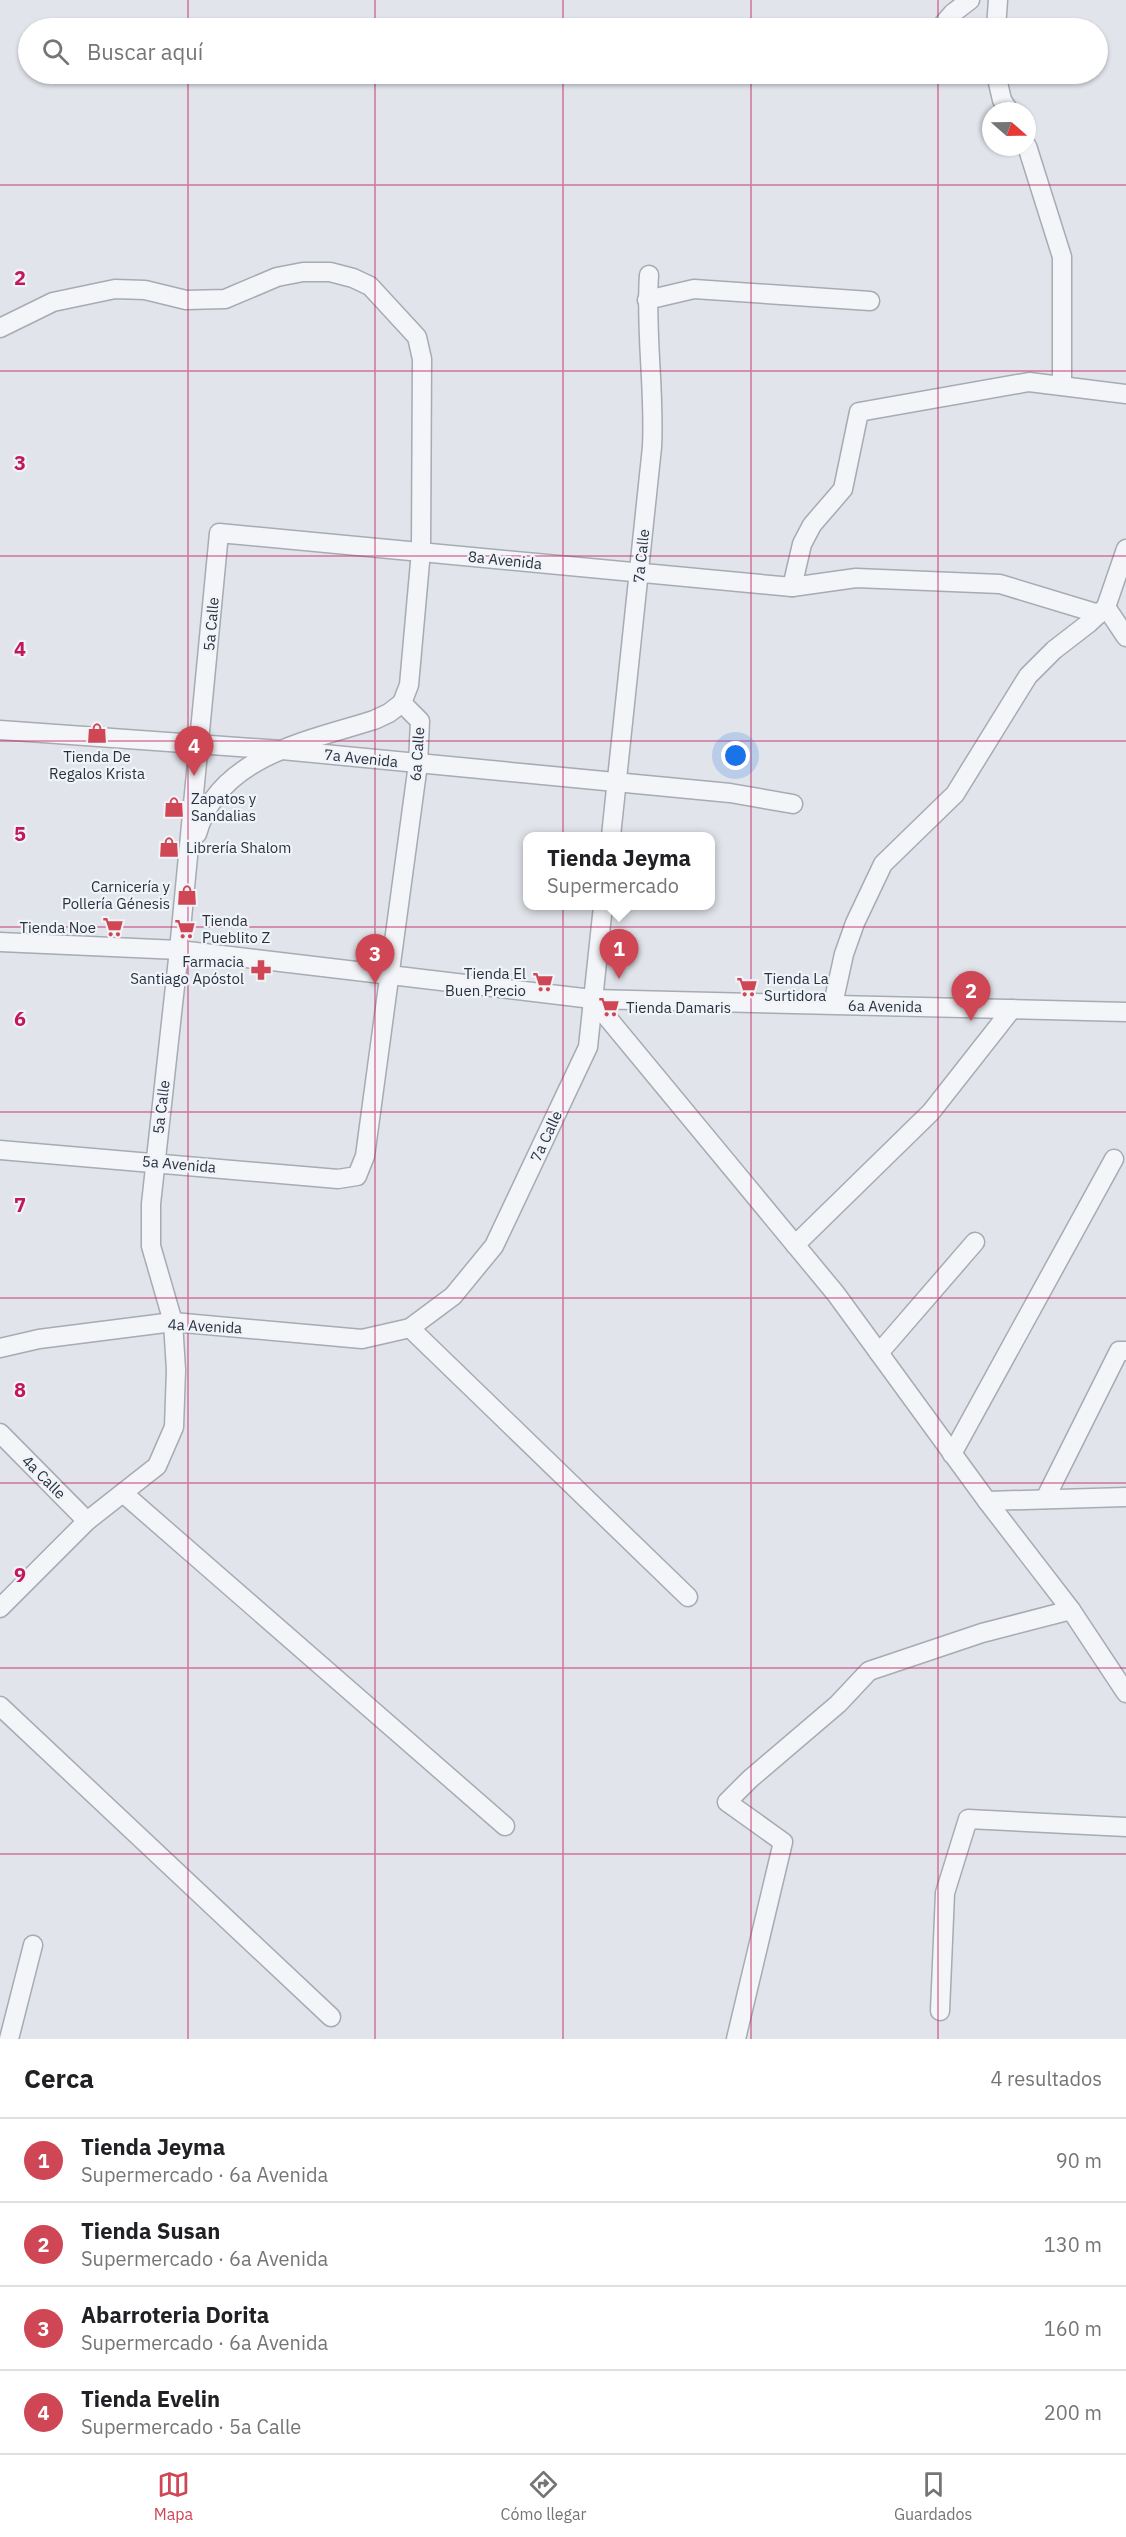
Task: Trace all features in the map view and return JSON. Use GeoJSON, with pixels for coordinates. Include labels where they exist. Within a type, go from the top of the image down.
{"type":"FeatureCollection","features":[{"type":"Feature","properties":{"kind":"street"},"geometry":{"type":"LineString","coordinates":[[949,18],[970,0]]}},
{"type":"Feature","properties":{"kind":"street"},"geometry":{"type":"LineString","coordinates":[[997,18],[998,0]]}},
{"type":"Feature","properties":{"kind":"street"},"geometry":{"type":"LineString","coordinates":[[998,84],[1003,102]]}},
{"type":"Feature","properties":{"kind":"street"},"geometry":{"type":"LineString","coordinates":[[1030,156],[1062,257],[1062,384]]}},
{"type":"Feature","properties":{"kind":"street"},"geometry":{"type":"LineString","coordinates":[[0,328],[53,302],[115,289],[145,290],[186,300],[225,299],[277,277],[303,272],[330,272],[369,286],[417,337],[422,359],[421,551],[409,684],[402,703],[389,713],[374,720],[282,750],[259,759],[238,773],[219,791],[204,812],[185,885]]}},
{"type":"Feature","properties":{"kind":"street","name":"7a Calle"},"geometry":{"type":"LineString","coordinates":[[612,832],[654,417],[647,300],[649,275]]}},
{"type":"Feature","properties":{"kind":"street"},"geometry":{"type":"LineString","coordinates":[[647,300],[694,289],[870,301]]}},
{"type":"Feature","properties":{"kind":"street"},"geometry":{"type":"LineString","coordinates":[[792,587],[802,544],[812,525],[843,489],[859,412],[1029,382],[1062,384],[1126,394]]}},
{"type":"Feature","properties":{"kind":"street","name":"8a Avenida"},"geometry":{"type":"LineString","coordinates":[[219,533],[792,587],[856,578],[1000,584],[1103,610]]}},
{"type":"Feature","properties":{"kind":"street","name":"5a Calle"},"geometry":{"type":"LineString","coordinates":[[0,1608],[87,1521],[157,1466],[174,1427],[176,1370],[173,1322],[151,1246],[154,1162],[179,950],[219,533]]}},
{"type":"Feature","properties":{"kind":"street"},"geometry":{"type":"LineString","coordinates":[[833,1005],[844,954],[855,923],[883,864],[889,855],[956,794],[1028,676],[1054,650],[1103,610],[1126,549]]}},
{"type":"Feature","properties":{"kind":"street"},"geometry":{"type":"LineString","coordinates":[[1103,610],[1126,637]]}},
{"type":"Feature","properties":{"kind":"street","name":"6a Calle"},"geometry":{"type":"LineString","coordinates":[[357,1176],[365,1156],[418,764],[420,721],[402,703]]}},
{"type":"Feature","properties":{"kind":"street","name":"7a Avenida"},"geometry":{"type":"LineString","coordinates":[[0,730],[282,750],[730,793],[792,804]]}},
{"type":"Feature","properties":{"kind":"street","name":"7a Calle"},"geometry":{"type":"LineString","coordinates":[[410,1328],[453,1296],[494,1246],[588,1047],[603,910]]}},
{"type":"Feature","properties":{"kind":"street","name":"6a Avenida"},"geometry":{"type":"LineString","coordinates":[[0,942],[179,950],[391,973],[592,999],[1126,1012]]}},
{"type":"Feature","properties":{"kind":"street"},"geometry":{"type":"LineString","coordinates":[[592,999],[836,1294],[952,1454],[1071,1611],[1126,1693]]}},
{"type":"Feature","properties":{"kind":"street"},"geometry":{"type":"LineString","coordinates":[[795,1245],[931,1112],[1012,1009]]}},
{"type":"Feature","properties":{"kind":"street","name":"5a Avenida"},"geometry":{"type":"LineString","coordinates":[[0,1150],[338,1179],[357,1176]]}},
{"type":"Feature","properties":{"kind":"street"},"geometry":{"type":"LineString","coordinates":[[952,1454],[1114,1159]]}},
{"type":"Feature","properties":{"kind":"street"},"geometry":{"type":"LineString","coordinates":[[879,1353],[975,1242]]}},
{"type":"Feature","properties":{"kind":"street","name":"4a Avenida"},"geometry":{"type":"LineString","coordinates":[[0,1348],[39,1339],[173,1322],[362,1339],[410,1328]]}},
{"type":"Feature","properties":{"kind":"street"},"geometry":{"type":"LineString","coordinates":[[410,1328],[688,1597]]}},
{"type":"Feature","properties":{"kind":"street"},"geometry":{"type":"LineString","coordinates":[[1045,1499],[1119,1351],[1126,1351]]}},
{"type":"Feature","properties":{"kind":"street","name":"4a Calle"},"geometry":{"type":"LineString","coordinates":[[0,1433],[87,1521]]}},
{"type":"Feature","properties":{"kind":"street"},"geometry":{"type":"LineString","coordinates":[[123,1493],[506,1826]]}},
{"type":"Feature","properties":{"kind":"street"},"geometry":{"type":"LineString","coordinates":[[987,1501],[1126,1497]]}},
{"type":"Feature","properties":{"kind":"street"},"geometry":{"type":"LineString","coordinates":[[736,2039],[783,1842],[728,1802],[750,1779],[838,1704],[869,1671],[982,1633],[1071,1611]]}},
{"type":"Feature","properties":{"kind":"street"},"geometry":{"type":"LineString","coordinates":[[0,1706],[331,2017]]}},
{"type":"Feature","properties":{"kind":"street"},"geometry":{"type":"LineString","coordinates":[[940,2011],[945,1893],[968,1819],[1126,1827]]}},
{"type":"Feature","properties":{"kind":"street"},"geometry":{"type":"LineString","coordinates":[[9,2039],[33,1946]]}},
{"type":"Feature","properties":{"kind":"place","name":"Tienda De Regalos Krista"},"geometry":{"type":"Point","coordinates":[97,733]}},
{"type":"Feature","properties":{"kind":"place","name":"Tienda Evelin"},"geometry":{"type":"Point","coordinates":[194,776]}},
{"type":"Feature","properties":{"kind":"place","name":"Zapatos y Sandalias"},"geometry":{"type":"Point","coordinates":[174,807]}},
{"type":"Feature","properties":{"kind":"place","name":"Librería Shalom"},"geometry":{"type":"Point","coordinates":[169,847]}},
{"type":"Feature","properties":{"kind":"place","name":"Carnicería y Pollería Génesis"},"geometry":{"type":"Point","coordinates":[187,895]}},
{"type":"Feature","properties":{"kind":"place","name":"Tienda Noe"},"geometry":{"type":"Point","coordinates":[113,927]}},
{"type":"Feature","properties":{"kind":"place","name":"Tienda Pueblito Z"},"geometry":{"type":"Point","coordinates":[185,929]}},
{"type":"Feature","properties":{"kind":"place","name":"Farmacia Santiago Apóstol"},"geometry":{"type":"Point","coordinates":[261,970]}},
{"type":"Feature","properties":{"kind":"place","name":"Tienda Jeyma"},"geometry":{"type":"Point","coordinates":[619,979]}},
{"type":"Feature","properties":{"kind":"place","name":"Tienda El Buen Precio"},"geometry":{"type":"Point","coordinates":[543,982]}},
{"type":"Feature","properties":{"kind":"place","name":"Abarroteria Dorita"},"geometry":{"type":"Point","coordinates":[375,984]}},
{"type":"Feature","properties":{"kind":"place","name":"Tienda La Surtidora"},"geometry":{"type":"Point","coordinates":[747,987]}},
{"type":"Feature","properties":{"kind":"place","name":"Tienda Damaris"},"geometry":{"type":"Point","coordinates":[609,1007]}},
{"type":"Feature","properties":{"kind":"place","name":"Tienda Susan"},"geometry":{"type":"Point","coordinates":[971,1021]}}]}
